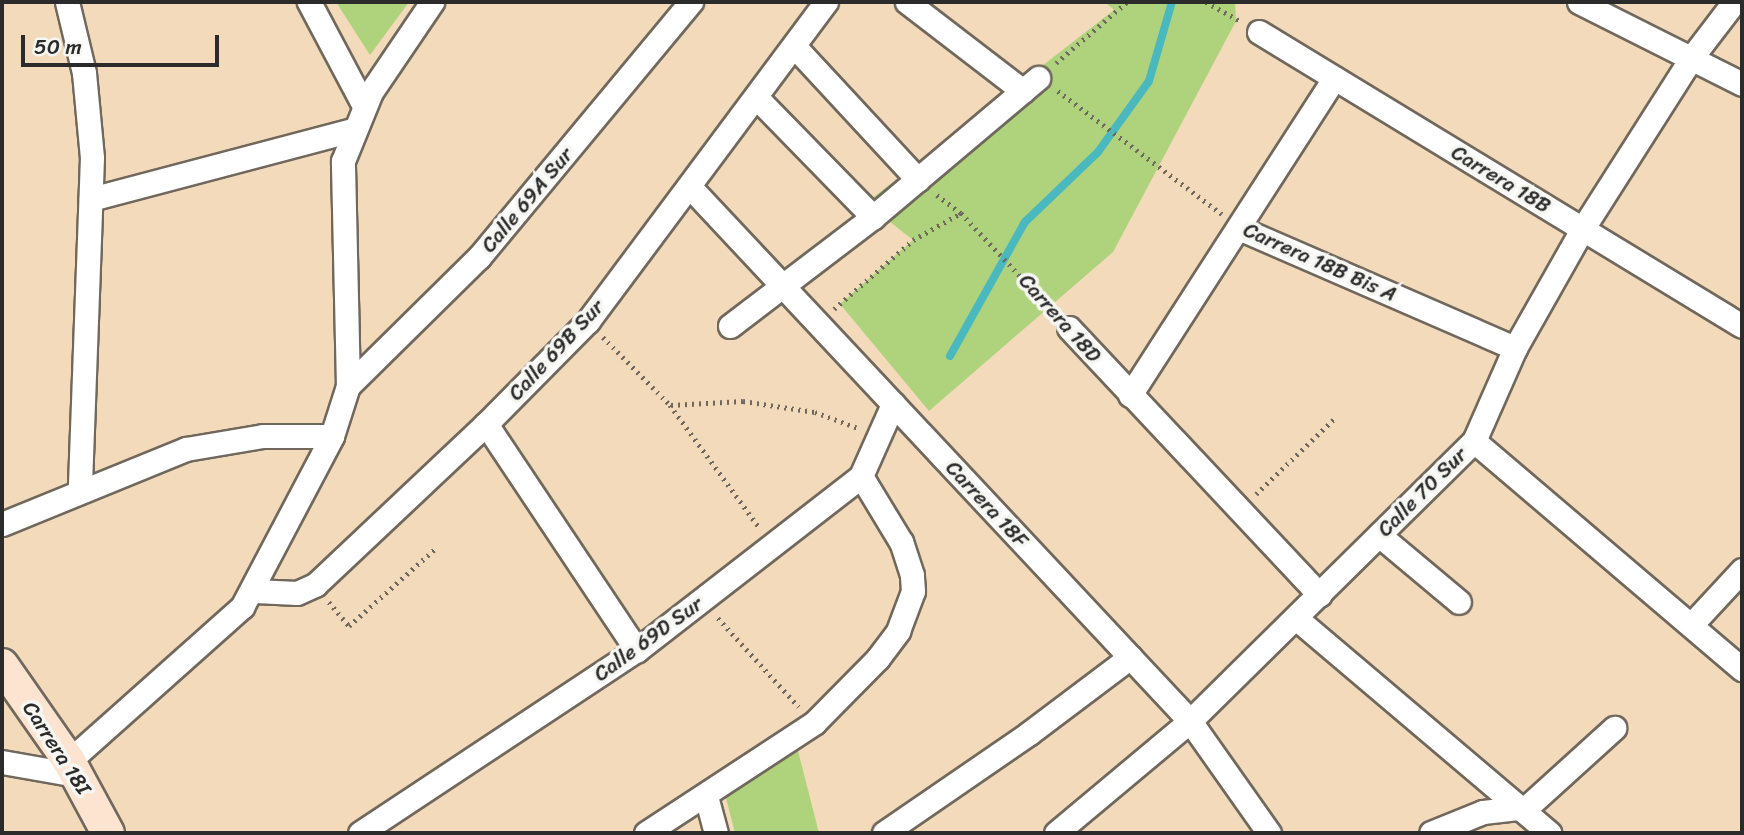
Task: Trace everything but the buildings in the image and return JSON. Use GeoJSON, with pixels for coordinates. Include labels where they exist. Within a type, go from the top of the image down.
{"type":"FeatureCollection","features":[{"type":"Feature","properties":{"kind":"street"},"geometry":{"type":"LineString","coordinates":[[67,2],[89,115],[91,199],[80,489]]}},
{"type":"Feature","properties":{"kind":"street"},"geometry":{"type":"LineString","coordinates":[[309,2],[364,106]]}},
{"type":"Feature","properties":{"kind":"street"},"geometry":{"type":"LineString","coordinates":[[2,762],[73,768],[223,627],[254,591],[332,436],[348,386],[340,182],[352,130],[364,106],[432,2]]}},
{"type":"Feature","properties":{"kind":"street","name":"Calle 69A Sur"},"geometry":{"type":"LineString","coordinates":[[348,386],[479,257],[691,2]]}},
{"type":"Feature","properties":{"kind":"street","name":"Calle 69B Sur"},"geometry":{"type":"LineString","coordinates":[[254,591],[297,593],[315,585],[486,424],[588,321],[826,2]]}},
{"type":"Feature","properties":{"kind":"street"},"geometry":{"type":"LineString","coordinates":[[730,326],[873,217],[1030,84],[907,2]]}},
{"type":"Feature","properties":{"kind":"street"},"geometry":{"type":"LineString","coordinates":[[1579,2],[1742,84]]}},
{"type":"Feature","properties":{"kind":"street","name":"Calle 70 Sur"},"geometry":{"type":"LineString","coordinates":[[1056,833],[1191,721],[1474,441],[1515,348],[1583,228],[1692,57],[1734,2]]}},
{"type":"Feature","properties":{"kind":"street","name":"Carrera 18B"},"geometry":{"type":"LineString","coordinates":[[1259,32],[1742,326]]}},
{"type":"Feature","properties":{"kind":"street"},"geometry":{"type":"LineString","coordinates":[[795,47],[918,180]]}},
{"type":"Feature","properties":{"kind":"street"},"geometry":{"type":"LineString","coordinates":[[1130,396],[1241,229],[1334,78]]}},
{"type":"Feature","properties":{"kind":"street"},"geometry":{"type":"LineString","coordinates":[[756,97],[873,217]]}},
{"type":"Feature","properties":{"kind":"street"},"geometry":{"type":"LineString","coordinates":[[91,199],[352,130]]}},
{"type":"Feature","properties":{"kind":"street","name":"Carrera 18F"},"geometry":{"type":"LineString","coordinates":[[690,187],[1191,721],[1269,833]]}},
{"type":"Feature","properties":{"kind":"street","name":"Carrera 18B Bis A"},"geometry":{"type":"LineString","coordinates":[[1241,229],[1515,348]]}},
{"type":"Feature","properties":{"kind":"street","name":"Carrera 18D"},"geometry":{"type":"LineString","coordinates":[[1069,328],[1130,396],[1320,595]]}},
{"type":"Feature","properties":{"kind":"street"},"geometry":{"type":"LineString","coordinates":[[646,833],[814,723],[878,658],[898,631],[913,591],[901,542],[861,476],[893,404]]}},
{"type":"Feature","properties":{"kind":"street"},"geometry":{"type":"LineString","coordinates":[[486,424],[637,650]]}},
{"type":"Feature","properties":{"kind":"street"},"geometry":{"type":"LineString","coordinates":[[2,524],[80,489],[186,449],[263,436],[332,436]]}},
{"type":"Feature","properties":{"kind":"street"},"geometry":{"type":"LineString","coordinates":[[1474,441],[1742,669]]}},
{"type":"Feature","properties":{"kind":"street","name":"Calle 69D Sur"},"geometry":{"type":"LineString","coordinates":[[360,833],[637,650],[861,476]]}},
{"type":"Feature","properties":{"kind":"street"},"geometry":{"type":"LineString","coordinates":[[1379,535],[1458,602]]}},
{"type":"Feature","properties":{"kind":"street"},"geometry":{"type":"LineString","coordinates":[[1691,625],[1742,570]]}},
{"type":"Feature","properties":{"kind":"street"},"geometry":{"type":"LineString","coordinates":[[1297,619],[1549,833]]}},
{"type":"Feature","properties":{"kind":"street"},"geometry":{"type":"LineString","coordinates":[[888,832],[1028,734],[1130,657]]}},
{"type":"Feature","properties":{"kind":"street","name":"Carrera 18I"},"geometry":{"type":"LineString","coordinates":[[2,665],[73,768],[108,833]]}},
{"type":"Feature","properties":{"kind":"street"},"geometry":{"type":"LineString","coordinates":[[1431,833],[1483,812],[1533,804],[1614,728]]}},
{"type":"Feature","properties":{"kind":"street"},"geometry":{"type":"LineString","coordinates":[[706,796],[716,833]]}},
{"type":"Feature","properties":{"kind":"path"},"geometry":{"type":"LineString","coordinates":[[1030,84],[1127,2]]}},
{"type":"Feature","properties":{"kind":"path"},"geometry":{"type":"LineString","coordinates":[[1206,2],[1259,32]]}},
{"type":"Feature","properties":{"kind":"path","name":"Carrera 18B Bis A"},"geometry":{"type":"LineString","coordinates":[[1030,84],[1099,120],[1241,229]]}},
{"type":"Feature","properties":{"kind":"path","name":"Carrera 18D"},"geometry":{"type":"LineString","coordinates":[[918,180],[961,213],[1069,328]]}},
{"type":"Feature","properties":{"kind":"path"},"geometry":{"type":"LineString","coordinates":[[817,323],[914,240],[961,213]]}},
{"type":"Feature","properties":{"kind":"path"},"geometry":{"type":"LineString","coordinates":[[588,321],[670,405],[772,545]]}},
{"type":"Feature","properties":{"kind":"path"},"geometry":{"type":"LineString","coordinates":[[670,405],[743,401],[803,410],[877,435]]}},
{"type":"Feature","properties":{"kind":"path"},"geometry":{"type":"LineString","coordinates":[[1241,510],[1336,417]]}},
{"type":"Feature","properties":{"kind":"path"},"geometry":{"type":"LineString","coordinates":[[349,626],[437,547]]}},
{"type":"Feature","properties":{"kind":"path"},"geometry":{"type":"LineString","coordinates":[[703,601],[814,723]]}},
{"type":"Feature","properties":{"kind":"green space"},"geometry":{"type":"Polygon","coordinates":[[[336,2],[409,2],[370,55],[336,2]]]}},
{"type":"Feature","properties":{"kind":"green space"},"geometry":{"type":"Polygon","coordinates":[[[1105,2],[1235,2],[1236,21],[1113,252],[929,411],[840,304],[913,240],[866,203],[1114,10],[1105,2]]]}},
{"type":"Feature","properties":{"kind":"green space"},"geometry":{"type":"Polygon","coordinates":[[[798,751],[819,833],[735,833],[726,798],[798,751]]]}},
{"type":"Feature","properties":{"kind":"waterway"},"geometry":{"type":"LineString","coordinates":[[950,356],[1025,222],[1098,152],[1149,81],[1172,2]]}}]}
